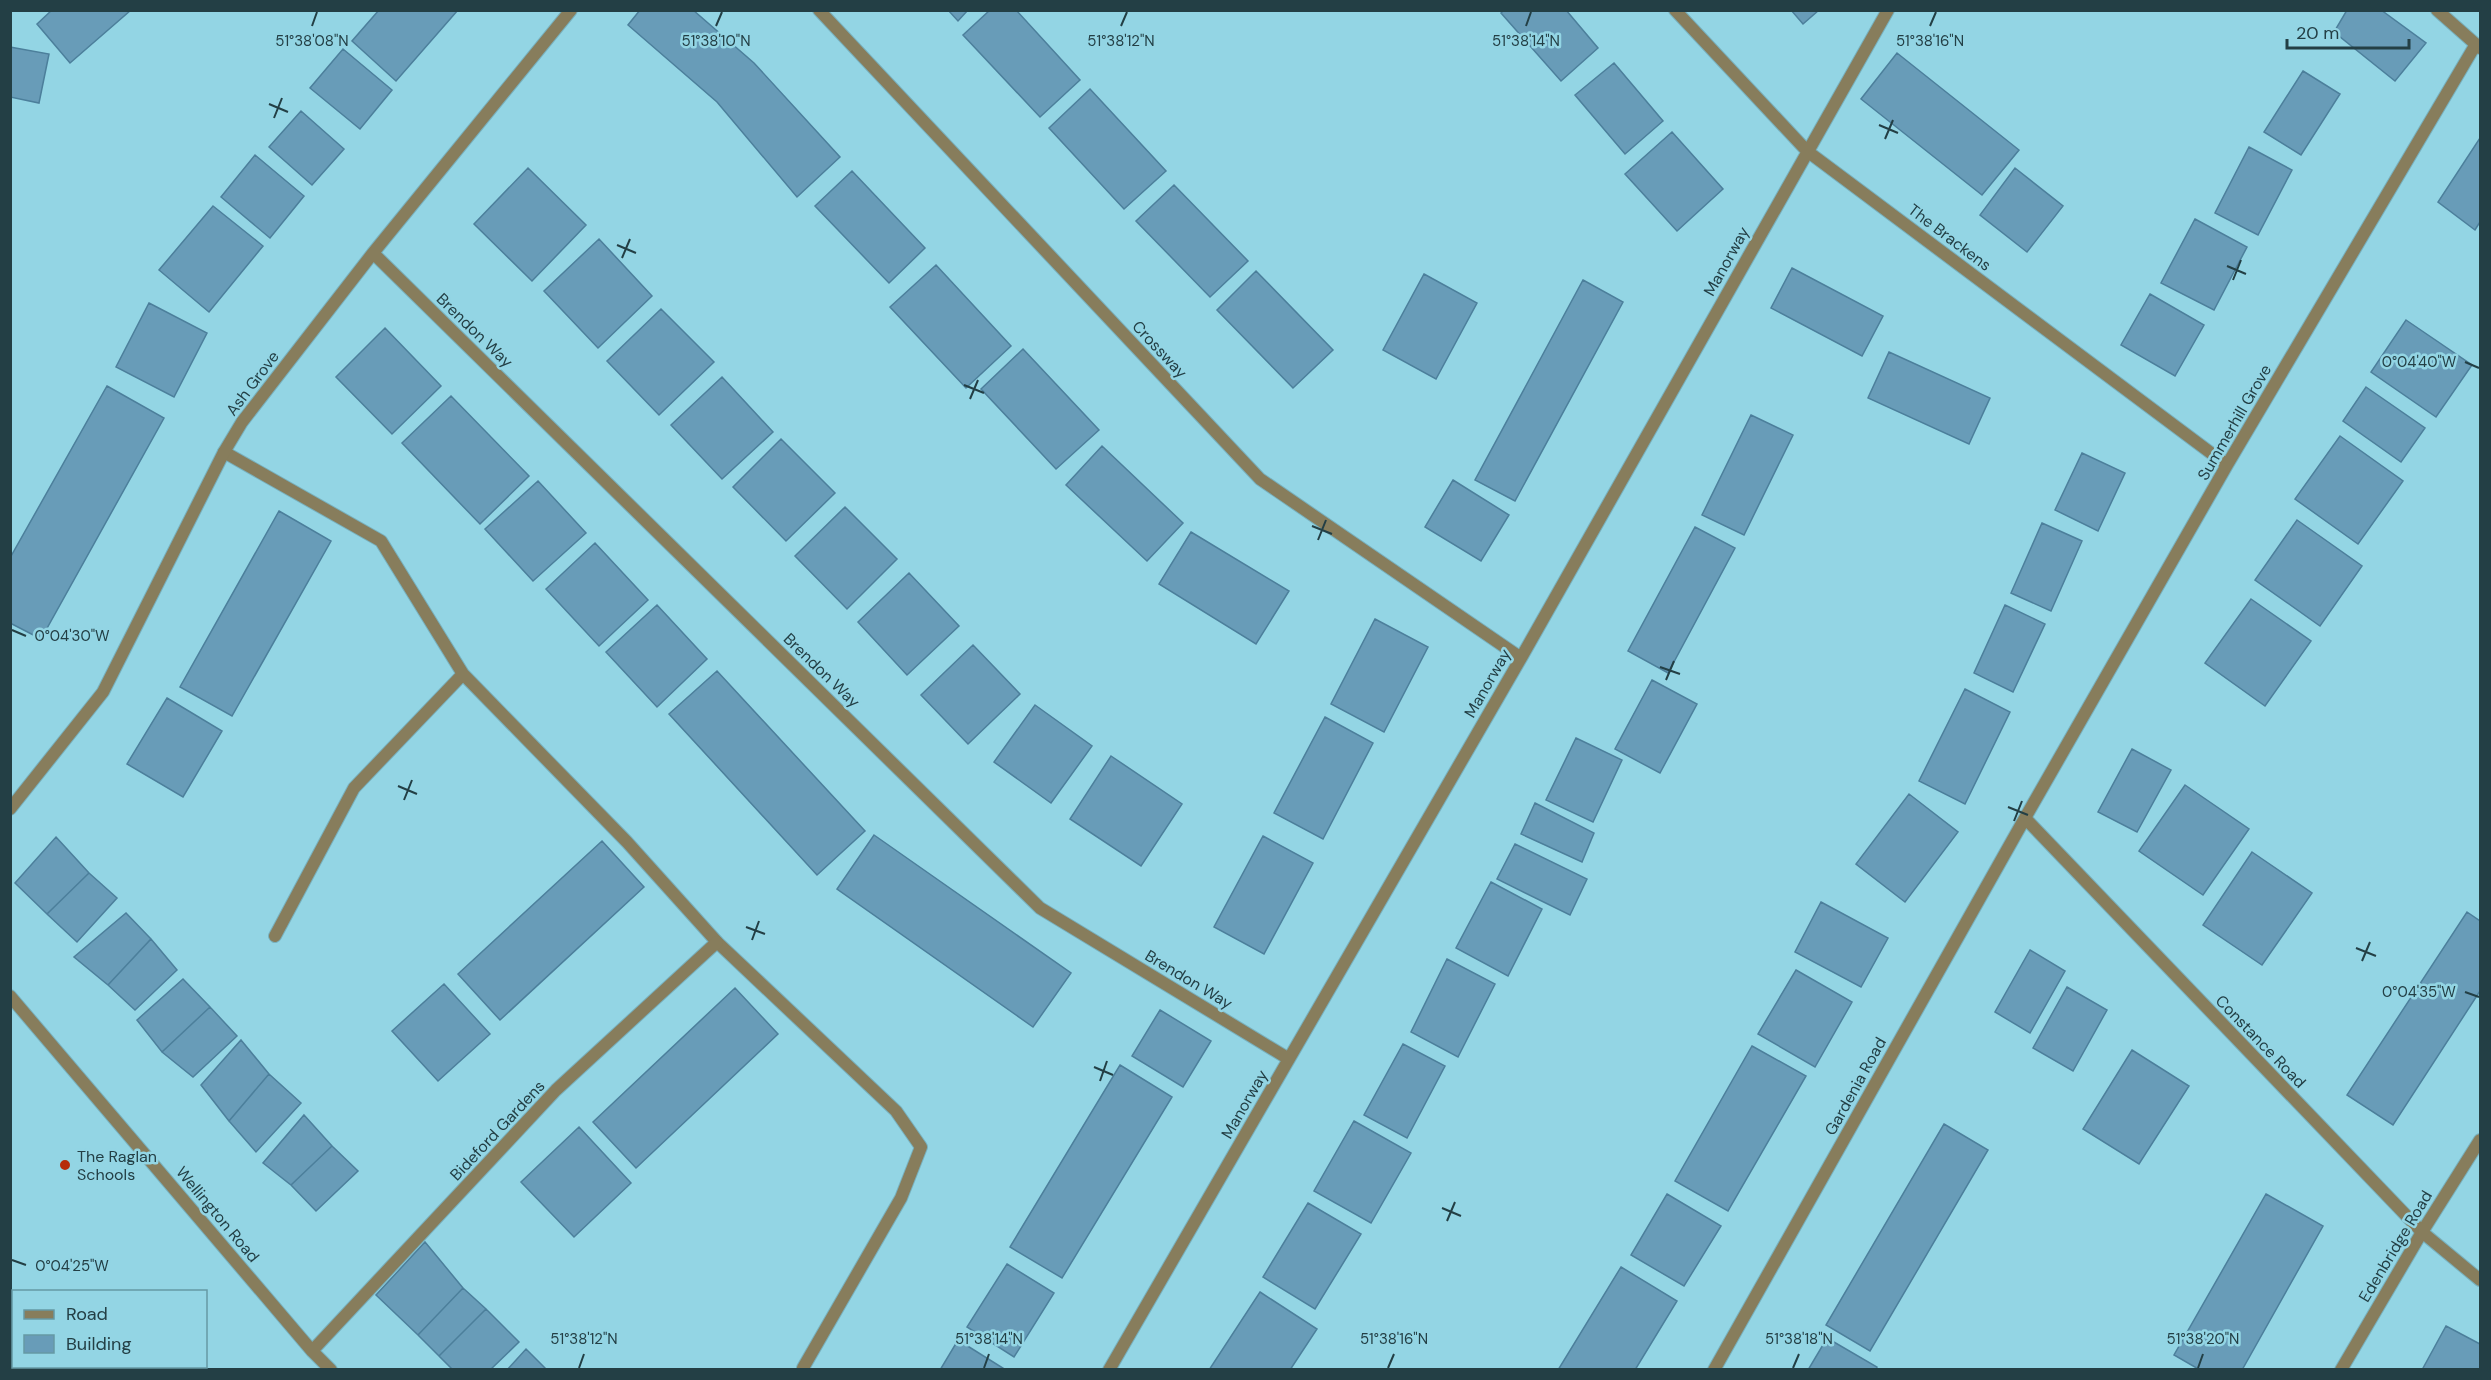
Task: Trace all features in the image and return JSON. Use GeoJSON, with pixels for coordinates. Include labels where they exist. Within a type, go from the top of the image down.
{"type":"FeatureCollection","features":[{"type":"Feature","properties":{"kind":"street","name":"Ash Grove"},"geometry":{"type":"LineString","coordinates":[[10,809],[103,692],[224,452],[242,422],[373,253],[572,10]]}},
{"type":"Feature","properties":{"kind":"street","name":"Crossway"},"geometry":{"type":"LineString","coordinates":[[819,10],[1260,479],[1521,658]]}},
{"type":"Feature","properties":{"kind":"street","name":"The Brackens"},"geometry":{"type":"LineString","coordinates":[[1675,10],[1807,152],[2228,465]]}},
{"type":"Feature","properties":{"kind":"street","name":"Manorway"},"geometry":{"type":"LineString","coordinates":[[1109,1370],[1521,658],[1888,10]]}},
{"type":"Feature","properties":{"kind":"street"},"geometry":{"type":"LineString","coordinates":[[2437,10],[2478,46]]}},
{"type":"Feature","properties":{"kind":"street","name":"Summerhill Grove"},"geometry":{"type":"LineString","coordinates":[[2025,818],[2228,465],[2478,46]]}},
{"type":"Feature","properties":{"kind":"street","name":"Brendon Way"},"geometry":{"type":"LineString","coordinates":[[373,253],[1040,908],[1289,1059]]}},
{"type":"Feature","properties":{"kind":"street"},"geometry":{"type":"LineString","coordinates":[[224,452],[381,541],[463,674],[627,842],[717,942],[896,1111],[921,1147],[901,1198],[803,1368]]}},
{"type":"Feature","properties":{"kind":"street"},"geometry":{"type":"LineString","coordinates":[[275,936],[354,788],[463,674]]}},
{"type":"Feature","properties":{"kind":"street","name":"Constance Road"},"geometry":{"type":"LineString","coordinates":[[2025,818],[2421,1232],[2481,1280]]}},
{"type":"Feature","properties":{"kind":"street","name":"Gardenia Road"},"geometry":{"type":"LineString","coordinates":[[1714,1370],[2025,818]]}},
{"type":"Feature","properties":{"kind":"street","name":"Bideford Gardens"},"geometry":{"type":"LineString","coordinates":[[312,1351],[556,1090],[717,942]]}},
{"type":"Feature","properties":{"kind":"street","name":"Wellington Road"},"geometry":{"type":"LineString","coordinates":[[10,996],[312,1351],[331,1370]]}},
{"type":"Feature","properties":{"kind":"street","name":"Edenbridge Road"},"geometry":{"type":"LineString","coordinates":[[2340,1370],[2421,1232],[2481,1140]]}},
{"type":"Feature","properties":{"kind":"building"},"geometry":{"type":"Polygon","coordinates":[[[52,10],[131,10],[70,63],[37,24],[52,10]]]}},
{"type":"Feature","properties":{"kind":"building"},"geometry":{"type":"Polygon","coordinates":[[[379,10],[458,10],[396,81],[352,41],[379,10]]]}},
{"type":"Feature","properties":{"kind":"building"},"geometry":{"type":"Polygon","coordinates":[[[640,10],[693,10],[754,63],[840,157],[797,197],[717,102],[628,25],[640,10]]]}},
{"type":"Feature","properties":{"kind":"building"},"geometry":{"type":"Polygon","coordinates":[[[948,10],[968,10],[958,21],[948,10]]]}},
{"type":"Feature","properties":{"kind":"building"},"geometry":{"type":"Polygon","coordinates":[[[990,10],[1016,10],[1080,80],[1040,117],[963,35],[990,10]]]}},
{"type":"Feature","properties":{"kind":"building"},"geometry":{"type":"Polygon","coordinates":[[[1504,10],[1566,10],[1598,48],[1561,81],[1501,13],[1504,10]]]}},
{"type":"Feature","properties":{"kind":"building"},"geometry":{"type":"Polygon","coordinates":[[[1791,10],[1819,10],[1803,24],[1791,10]]]}},
{"type":"Feature","properties":{"kind":"building"},"geometry":{"type":"Polygon","coordinates":[[[2347,10],[2381,10],[2426,43],[2395,81],[2334,32],[2347,10]]]}},
{"type":"Feature","properties":{"kind":"building"},"geometry":{"type":"Polygon","coordinates":[[[10,47],[49,54],[39,103],[10,97],[10,47]]]}},
{"type":"Feature","properties":{"kind":"building"},"geometry":{"type":"Polygon","coordinates":[[[343,49],[392,90],[360,129],[310,88],[343,49]]]}},
{"type":"Feature","properties":{"kind":"building"},"geometry":{"type":"Polygon","coordinates":[[[1897,53],[2019,150],[1982,195],[1861,99],[1897,53]]]}},
{"type":"Feature","properties":{"kind":"building"},"geometry":{"type":"Polygon","coordinates":[[[1614,63],[1663,121],[1625,154],[1575,95],[1614,63]]]}},
{"type":"Feature","properties":{"kind":"building"},"geometry":{"type":"Polygon","coordinates":[[[2303,71],[2340,94],[2301,155],[2264,132],[2303,71]]]}},
{"type":"Feature","properties":{"kind":"building"},"geometry":{"type":"Polygon","coordinates":[[[1090,89],[1166,171],[1124,209],[1049,128],[1090,89]]]}},
{"type":"Feature","properties":{"kind":"building"},"geometry":{"type":"Polygon","coordinates":[[[301,111],[344,149],[312,185],[269,147],[301,111]]]}},
{"type":"Feature","properties":{"kind":"building"},"geometry":{"type":"Polygon","coordinates":[[[1672,132],[1723,189],[1677,231],[1625,174],[1672,132]]]}},
{"type":"Feature","properties":{"kind":"building"},"geometry":{"type":"Polygon","coordinates":[[[2480,138],[2480,222],[2475,230],[2438,202],[2480,138]]]}},
{"type":"Feature","properties":{"kind":"building"},"geometry":{"type":"Polygon","coordinates":[[[2249,147],[2292,170],[2258,235],[2215,213],[2249,147]]]}},
{"type":"Feature","properties":{"kind":"building"},"geometry":{"type":"Polygon","coordinates":[[[255,155],[304,196],[270,238],[221,197],[255,155]]]}},
{"type":"Feature","properties":{"kind":"building"},"geometry":{"type":"Polygon","coordinates":[[[528,168],[586,225],[532,281],[474,224],[528,168]]]}},
{"type":"Feature","properties":{"kind":"building"},"geometry":{"type":"Polygon","coordinates":[[[2015,168],[2063,206],[2027,252],[1980,215],[2015,168]]]}},
{"type":"Feature","properties":{"kind":"building"},"geometry":{"type":"Polygon","coordinates":[[[852,171],[925,248],[889,283],[815,206],[852,171]]]}},
{"type":"Feature","properties":{"kind":"building"},"geometry":{"type":"Polygon","coordinates":[[[1174,185],[1248,261],[1210,297],[1136,221],[1174,185]]]}},
{"type":"Feature","properties":{"kind":"building"},"geometry":{"type":"Polygon","coordinates":[[[213,206],[263,246],[209,312],[159,270],[213,206]]]}},
{"type":"Feature","properties":{"kind":"building"},"geometry":{"type":"Polygon","coordinates":[[[2195,219],[2247,247],[2214,310],[2161,283],[2195,219]]]}},
{"type":"Feature","properties":{"kind":"building"},"geometry":{"type":"Polygon","coordinates":[[[599,239],[652,296],[598,348],[544,291],[599,239]]]}},
{"type":"Feature","properties":{"kind":"building"},"geometry":{"type":"Polygon","coordinates":[[[936,265],[1011,346],[966,388],[890,307],[936,265]]]}},
{"type":"Feature","properties":{"kind":"building"},"geometry":{"type":"Polygon","coordinates":[[[1792,268],[1883,316],[1862,356],[1771,308],[1792,268]]]}},
{"type":"Feature","properties":{"kind":"building"},"geometry":{"type":"Polygon","coordinates":[[[1256,271],[1333,350],[1293,388],[1217,310],[1256,271]]]}},
{"type":"Feature","properties":{"kind":"building"},"geometry":{"type":"Polygon","coordinates":[[[1424,274],[1477,303],[1436,379],[1383,350],[1424,274]]]}},
{"type":"Feature","properties":{"kind":"building"},"geometry":{"type":"Polygon","coordinates":[[[1583,280],[1623,302],[1515,501],[1475,480],[1583,280]]]}},
{"type":"Feature","properties":{"kind":"building"},"geometry":{"type":"Polygon","coordinates":[[[2150,294],[2204,325],[2175,376],[2121,345],[2150,294]]]}},
{"type":"Feature","properties":{"kind":"building"},"geometry":{"type":"Polygon","coordinates":[[[149,303],[207,333],[174,397],[116,367],[149,303]]]}},
{"type":"Feature","properties":{"kind":"building"},"geometry":{"type":"Polygon","coordinates":[[[661,309],[714,362],[659,415],[607,361],[661,309]]]}},
{"type":"Feature","properties":{"kind":"building"},"geometry":{"type":"Polygon","coordinates":[[[2406,320],[2472,365],[2436,417],[2371,372],[2406,320]]]}},
{"type":"Feature","properties":{"kind":"building"},"geometry":{"type":"Polygon","coordinates":[[[385,328],[441,386],[392,434],[336,377],[385,328]]]}},
{"type":"Feature","properties":{"kind":"building"},"geometry":{"type":"Polygon","coordinates":[[[1023,349],[1099,430],[1056,469],[981,389],[1023,349]]]}},
{"type":"Feature","properties":{"kind":"building"},"geometry":{"type":"Polygon","coordinates":[[[1889,352],[1990,398],[1969,444],[1868,398],[1889,352]]]}},
{"type":"Feature","properties":{"kind":"building"},"geometry":{"type":"Polygon","coordinates":[[[722,377],[773,432],[722,479],[671,425],[722,377]]]}},
{"type":"Feature","properties":{"kind":"building"},"geometry":{"type":"Polygon","coordinates":[[[107,386],[164,418],[41,639],[10,623],[10,558],[107,386]]]}},
{"type":"Feature","properties":{"kind":"building"},"geometry":{"type":"Polygon","coordinates":[[[2366,387],[2425,428],[2401,462],[2343,421],[2366,387]]]}},
{"type":"Feature","properties":{"kind":"building"},"geometry":{"type":"Polygon","coordinates":[[[451,396],[529,476],[480,524],[402,443],[451,396]]]}},
{"type":"Feature","properties":{"kind":"building"},"geometry":{"type":"Polygon","coordinates":[[[1751,415],[1793,435],[1744,535],[1702,515],[1751,415]]]}},
{"type":"Feature","properties":{"kind":"building"},"geometry":{"type":"Polygon","coordinates":[[[2340,436],[2403,481],[2358,544],[2295,499],[2340,436]]]}},
{"type":"Feature","properties":{"kind":"building"},"geometry":{"type":"Polygon","coordinates":[[[781,439],[835,493],[786,541],[733,487],[781,439]]]}},
{"type":"Feature","properties":{"kind":"building"},"geometry":{"type":"Polygon","coordinates":[[[1102,446],[1183,523],[1147,561],[1066,485],[1102,446]]]}},
{"type":"Feature","properties":{"kind":"building"},"geometry":{"type":"Polygon","coordinates":[[[2082,453],[2125,473],[2098,531],[2055,510],[2082,453]]]}},
{"type":"Feature","properties":{"kind":"building"},"geometry":{"type":"Polygon","coordinates":[[[1453,480],[1509,515],[1481,561],[1425,527],[1453,480]]]}},
{"type":"Feature","properties":{"kind":"building"},"geometry":{"type":"Polygon","coordinates":[[[538,481],[586,533],[533,581],[485,529],[538,481]]]}},
{"type":"Feature","properties":{"kind":"building"},"geometry":{"type":"Polygon","coordinates":[[[845,507],[897,559],[847,609],[795,556],[845,507]]]}},
{"type":"Feature","properties":{"kind":"building"},"geometry":{"type":"Polygon","coordinates":[[[279,511],[331,541],[232,716],[180,687],[279,511]]]}},
{"type":"Feature","properties":{"kind":"building"},"geometry":{"type":"Polygon","coordinates":[[[2297,520],[2362,566],[2320,626],[2255,580],[2297,520]]]}},
{"type":"Feature","properties":{"kind":"building"},"geometry":{"type":"Polygon","coordinates":[[[2042,523],[2082,541],[2051,611],[2011,593],[2042,523]]]}},
{"type":"Feature","properties":{"kind":"building"},"geometry":{"type":"Polygon","coordinates":[[[1695,527],[1735,548],[1668,673],[1628,651],[1695,527]]]}},
{"type":"Feature","properties":{"kind":"building"},"geometry":{"type":"Polygon","coordinates":[[[1191,532],[1289,591],[1256,644],[1159,584],[1191,532]]]}},
{"type":"Feature","properties":{"kind":"building"},"geometry":{"type":"Polygon","coordinates":[[[595,543],[648,600],[599,646],[546,589],[595,543]]]}},
{"type":"Feature","properties":{"kind":"building"},"geometry":{"type":"Polygon","coordinates":[[[909,573],[959,626],[907,675],[858,622],[909,573]]]}},
{"type":"Feature","properties":{"kind":"building"},"geometry":{"type":"Polygon","coordinates":[[[2251,599],[2311,641],[2265,706],[2205,663],[2251,599]]]}},
{"type":"Feature","properties":{"kind":"building"},"geometry":{"type":"Polygon","coordinates":[[[657,605],[707,659],[657,707],[606,652],[657,605]]]}},
{"type":"Feature","properties":{"kind":"building"},"geometry":{"type":"Polygon","coordinates":[[[2005,605],[2045,624],[2013,692],[1974,673],[2005,605]]]}},
{"type":"Feature","properties":{"kind":"building"},"geometry":{"type":"Polygon","coordinates":[[[1375,619],[1428,647],[1384,732],[1331,704],[1375,619]]]}},
{"type":"Feature","properties":{"kind":"building"},"geometry":{"type":"Polygon","coordinates":[[[973,645],[1020,694],[968,744],[921,695],[973,645]]]}},
{"type":"Feature","properties":{"kind":"building"},"geometry":{"type":"Polygon","coordinates":[[[717,671],[865,831],[817,875],[669,714],[717,671]]]}},
{"type":"Feature","properties":{"kind":"building"},"geometry":{"type":"Polygon","coordinates":[[[1652,680],[1697,704],[1660,773],[1615,749],[1652,680]]]}},
{"type":"Feature","properties":{"kind":"building"},"geometry":{"type":"Polygon","coordinates":[[[1965,689],[2010,712],[1965,804],[1919,781],[1965,689]]]}},
{"type":"Feature","properties":{"kind":"building"},"geometry":{"type":"Polygon","coordinates":[[[167,698],[222,731],[183,797],[127,764],[167,698]]]}},
{"type":"Feature","properties":{"kind":"building"},"geometry":{"type":"Polygon","coordinates":[[[1035,705],[1092,746],[1051,803],[994,762],[1035,705]]]}},
{"type":"Feature","properties":{"kind":"building"},"geometry":{"type":"Polygon","coordinates":[[[1325,717],[1373,743],[1323,839],[1274,813],[1325,717]]]}},
{"type":"Feature","properties":{"kind":"building"},"geometry":{"type":"Polygon","coordinates":[[[1576,738],[1622,760],[1593,822],[1546,800],[1576,738]]]}},
{"type":"Feature","properties":{"kind":"building"},"geometry":{"type":"Polygon","coordinates":[[[2132,749],[2171,770],[2137,832],[2098,812],[2132,749]]]}},
{"type":"Feature","properties":{"kind":"building"},"geometry":{"type":"Polygon","coordinates":[[[1111,756],[1182,804],[1141,866],[1070,819],[1111,756]]]}},
{"type":"Feature","properties":{"kind":"building"},"geometry":{"type":"Polygon","coordinates":[[[2185,785],[2249,829],[2203,895],[2139,851],[2185,785]]]}},
{"type":"Feature","properties":{"kind":"building"},"geometry":{"type":"Polygon","coordinates":[[[1909,794],[1958,832],[1905,902],[1856,864],[1909,794]]]}},
{"type":"Feature","properties":{"kind":"building"},"geometry":{"type":"Polygon","coordinates":[[[1535,803],[1594,833],[1582,862],[1521,834],[1535,803]]]}},
{"type":"Feature","properties":{"kind":"building"},"geometry":{"type":"Polygon","coordinates":[[[874,835],[1071,973],[1033,1027],[837,889],[874,835]]]}},
{"type":"Feature","properties":{"kind":"building"},"geometry":{"type":"Polygon","coordinates":[[[1263,836],[1313,863],[1264,954],[1214,927],[1263,836]]]}},
{"type":"Feature","properties":{"kind":"building"},"geometry":{"type":"Polygon","coordinates":[[[56,837],[89,873],[47,914],[15,883],[56,837]]]}},
{"type":"Feature","properties":{"kind":"building"},"geometry":{"type":"Polygon","coordinates":[[[602,841],[644,887],[500,1020],[458,974],[602,841]]]}},
{"type":"Feature","properties":{"kind":"building"},"geometry":{"type":"Polygon","coordinates":[[[1515,844],[1587,879],[1570,915],[1497,879],[1515,844]]]}},
{"type":"Feature","properties":{"kind":"building"},"geometry":{"type":"Polygon","coordinates":[[[2252,852],[2312,893],[2262,965],[2203,925],[2252,852]]]}},
{"type":"Feature","properties":{"kind":"building"},"geometry":{"type":"Polygon","coordinates":[[[89,873],[117,898],[77,942],[47,914],[89,873]]]}},
{"type":"Feature","properties":{"kind":"building"},"geometry":{"type":"Polygon","coordinates":[[[1491,882],[1542,909],[1508,976],[1456,948],[1491,882]]]}},
{"type":"Feature","properties":{"kind":"building"},"geometry":{"type":"Polygon","coordinates":[[[1821,902],[1888,938],[1861,987],[1795,952],[1821,902]]]}},
{"type":"Feature","properties":{"kind":"building"},"geometry":{"type":"Polygon","coordinates":[[[2467,912],[2480,921],[2480,991],[2393,1125],[2347,1095],[2467,912]]]}},
{"type":"Feature","properties":{"kind":"building"},"geometry":{"type":"Polygon","coordinates":[[[126,913],[151,939],[108,985],[74,957],[126,913]]]}},
{"type":"Feature","properties":{"kind":"building"},"geometry":{"type":"Polygon","coordinates":[[[151,939],[177,970],[135,1010],[108,985],[151,939]]]}},
{"type":"Feature","properties":{"kind":"building"},"geometry":{"type":"Polygon","coordinates":[[[2030,950],[2065,971],[2030,1033],[1995,1012],[2030,950]]]}},
{"type":"Feature","properties":{"kind":"building"},"geometry":{"type":"Polygon","coordinates":[[[1447,959],[1495,984],[1458,1057],[1411,1032],[1447,959]]]}},
{"type":"Feature","properties":{"kind":"building"},"geometry":{"type":"Polygon","coordinates":[[[1796,970],[1852,1002],[1815,1067],[1758,1034],[1796,970]]]}},
{"type":"Feature","properties":{"kind":"building"},"geometry":{"type":"Polygon","coordinates":[[[183,979],[210,1007],[162,1052],[137,1020],[183,979]]]}},
{"type":"Feature","properties":{"kind":"building"},"geometry":{"type":"Polygon","coordinates":[[[444,984],[490,1034],[438,1081],[392,1031],[444,984]]]}},
{"type":"Feature","properties":{"kind":"building"},"geometry":{"type":"Polygon","coordinates":[[[2067,987],[2107,1010],[2073,1071],[2033,1048],[2067,987]]]}},
{"type":"Feature","properties":{"kind":"building"},"geometry":{"type":"Polygon","coordinates":[[[735,988],[778,1034],[636,1168],[593,1122],[735,988]]]}},
{"type":"Feature","properties":{"kind":"building"},"geometry":{"type":"Polygon","coordinates":[[[210,1007],[237,1036],[193,1077],[162,1052],[210,1007]]]}},
{"type":"Feature","properties":{"kind":"building"},"geometry":{"type":"Polygon","coordinates":[[[1160,1010],[1211,1041],[1183,1087],[1132,1056],[1160,1010]]]}},
{"type":"Feature","properties":{"kind":"building"},"geometry":{"type":"Polygon","coordinates":[[[241,1040],[269,1074],[229,1121],[201,1085],[241,1040]]]}},
{"type":"Feature","properties":{"kind":"building"},"geometry":{"type":"Polygon","coordinates":[[[1403,1044],[1445,1066],[1407,1138],[1364,1115],[1403,1044]]]}},
{"type":"Feature","properties":{"kind":"building"},"geometry":{"type":"Polygon","coordinates":[[[1752,1046],[1806,1076],[1728,1211],[1675,1181],[1752,1046]]]}},
{"type":"Feature","properties":{"kind":"building"},"geometry":{"type":"Polygon","coordinates":[[[2132,1050],[2189,1086],[2139,1164],[2083,1129],[2132,1050]]]}},
{"type":"Feature","properties":{"kind":"building"},"geometry":{"type":"Polygon","coordinates":[[[1120,1065],[1172,1097],[1062,1278],[1010,1247],[1120,1065]]]}},
{"type":"Feature","properties":{"kind":"building"},"geometry":{"type":"Polygon","coordinates":[[[269,1074],[301,1103],[256,1152],[229,1121],[269,1074]]]}},
{"type":"Feature","properties":{"kind":"building"},"geometry":{"type":"Polygon","coordinates":[[[304,1115],[332,1146],[291,1185],[263,1163],[304,1115]]]}},
{"type":"Feature","properties":{"kind":"building"},"geometry":{"type":"Polygon","coordinates":[[[1354,1121],[1411,1153],[1371,1223],[1314,1191],[1354,1121]]]}},
{"type":"Feature","properties":{"kind":"building"},"geometry":{"type":"Polygon","coordinates":[[[1944,1124],[1988,1150],[1870,1351],[1826,1325],[1944,1124]]]}},
{"type":"Feature","properties":{"kind":"building"},"geometry":{"type":"Polygon","coordinates":[[[579,1127],[631,1183],[574,1237],[521,1182],[579,1127]]]}},
{"type":"Feature","properties":{"kind":"building"},"geometry":{"type":"Polygon","coordinates":[[[332,1146],[358,1171],[316,1211],[291,1185],[332,1146]]]}},
{"type":"Feature","properties":{"kind":"building"},"geometry":{"type":"Polygon","coordinates":[[[1667,1194],[1721,1226],[1684,1286],[1631,1255],[1667,1194]]]}},
{"type":"Feature","properties":{"kind":"building"},"geometry":{"type":"Polygon","coordinates":[[[2266,1194],[2323,1226],[2242,1370],[2200,1370],[2174,1355],[2266,1194]]]}},
{"type":"Feature","properties":{"kind":"building"},"geometry":{"type":"Polygon","coordinates":[[[1308,1203],[1361,1234],[1315,1309],[1263,1277],[1308,1203]]]}},
{"type":"Feature","properties":{"kind":"building"},"geometry":{"type":"Polygon","coordinates":[[[425,1242],[463,1288],[418,1335],[376,1295],[425,1242]]]}},
{"type":"Feature","properties":{"kind":"building"},"geometry":{"type":"Polygon","coordinates":[[[1007,1264],[1054,1293],[1014,1357],[967,1327],[1007,1264]]]}},
{"type":"Feature","properties":{"kind":"building"},"geometry":{"type":"Polygon","coordinates":[[[1621,1267],[1677,1301],[1635,1370],[1558,1370],[1621,1267]]]}},
{"type":"Feature","properties":{"kind":"building"},"geometry":{"type":"Polygon","coordinates":[[[463,1288],[486,1309],[439,1356],[418,1335],[463,1288]]]}},
{"type":"Feature","properties":{"kind":"building"},"geometry":{"type":"Polygon","coordinates":[[[1260,1292],[1317,1329],[1290,1370],[1209,1370],[1260,1292]]]}},
{"type":"Feature","properties":{"kind":"building"},"geometry":{"type":"Polygon","coordinates":[[[486,1309],[519,1342],[490,1370],[453,1370],[439,1356],[486,1309]]]}},
{"type":"Feature","properties":{"kind":"building"},"geometry":{"type":"Polygon","coordinates":[[[2446,1326],[2480,1344],[2480,1370],[2422,1370],[2446,1326]]]}},
{"type":"Feature","properties":{"kind":"building"},"geometry":{"type":"Polygon","coordinates":[[[1827,1338],[1877,1367],[1876,1370],[1808,1370],[1827,1338]]]}},
{"type":"Feature","properties":{"kind":"building"},"geometry":{"type":"Polygon","coordinates":[[[958,1340],[1006,1370],[940,1370],[958,1340]]]}},
{"type":"Feature","properties":{"kind":"building"},"geometry":{"type":"Polygon","coordinates":[[[526,1349],[547,1370],[507,1370],[526,1349]]]}},
{"type":"Feature","properties":{"kind":"place","name":"The Raglan Schools"},"geometry":{"type":"Point","coordinates":[65,1165]}}]}
